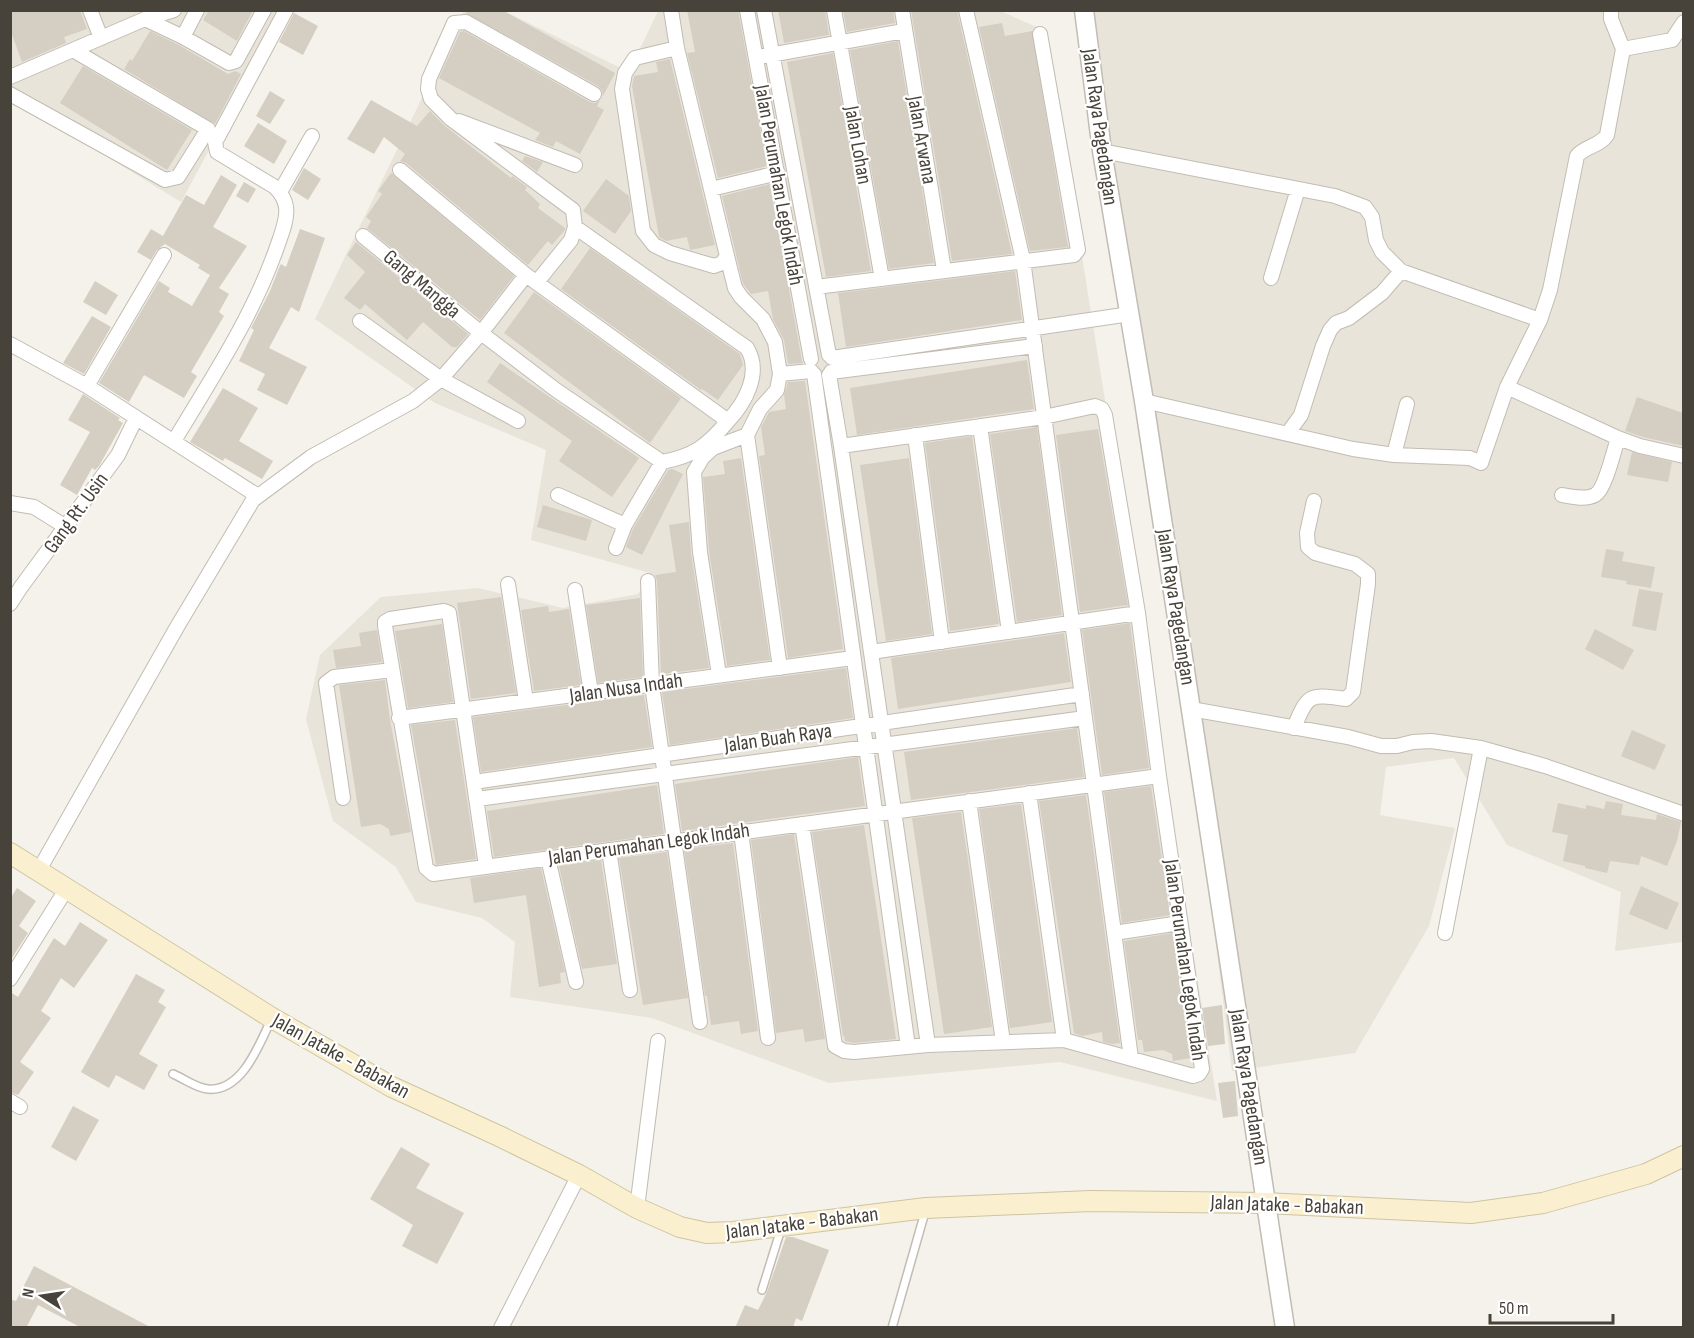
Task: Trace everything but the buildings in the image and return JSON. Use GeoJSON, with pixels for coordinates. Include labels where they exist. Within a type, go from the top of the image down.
{"type":"FeatureCollection","features":[{"type":"Feature","properties":{"kind":"main road","name":"Jalan Jatake - Babakan"},"geometry":{"type":"LineString","coordinates":[[10,853],[272,1018],[392,1087],[500,1136],[579,1175],[638,1208],[680,1227],[707,1233],[733,1233],[926,1208],[1090,1201],[1267,1203],[1471,1213],[1543,1203],[1646,1174],[1683,1156]]}},
{"type":"Feature","properties":{"kind":"street"},"geometry":{"type":"LineString","coordinates":[[90,10],[101,38]]}},
{"type":"Feature","properties":{"kind":"street"},"geometry":{"type":"LineString","coordinates":[[10,77],[145,19],[174,10]]}},
{"type":"Feature","properties":{"kind":"street"},"geometry":{"type":"LineString","coordinates":[[183,37],[197,10]]}},
{"type":"Feature","properties":{"kind":"street"},"geometry":{"type":"LineString","coordinates":[[145,19],[232,63],[236,61],[264,10]]}},
{"type":"Feature","properties":{"kind":"street"},"geometry":{"type":"LineString","coordinates":[[174,441],[259,293],[284,225],[287,207],[280,192],[217,152],[215,147],[218,137],[286,10]]}},
{"type":"Feature","properties":{"kind":"street"},"geometry":{"type":"LineString","coordinates":[[671,10],[677,48],[735,288],[763,319],[775,342],[780,374],[777,390],[760,409],[747,435],[780,668]]}},
{"type":"Feature","properties":{"kind":"street","name":"Jalan Perumahan Legok Indah"},"geometry":{"type":"LineString","coordinates":[[747,10],[812,368],[908,1047]]}},
{"type":"Feature","properties":{"kind":"street","name":"Jalan Perumahan Legok Indah"},"geometry":{"type":"LineString","coordinates":[[764,10],[830,356]]}},
{"type":"Feature","properties":{"kind":"street","name":"Jalan Lohan"},"geometry":{"type":"LineString","coordinates":[[834,10],[882,279]]}},
{"type":"Feature","properties":{"kind":"street","name":"Jalan Arwana"},"geometry":{"type":"LineString","coordinates":[[902,10],[944,270]]}},
{"type":"Feature","properties":{"kind":"street"},"geometry":{"type":"LineString","coordinates":[[966,10],[1023,260],[1131,1058]]}},
{"type":"Feature","properties":{"kind":"street","name":"Jalan Raya Pagedangan"},"geometry":{"type":"LineString","coordinates":[[1084,10],[1102,151],[1144,401],[1267,1203],[1284,1328]]}},
{"type":"Feature","properties":{"kind":"street"},"geometry":{"type":"LineString","coordinates":[[1144,401],[1353,449],[1394,455],[1470,458],[1481,463],[1507,387],[1540,320],[1550,290],[1577,156],[1580,152],[1604,141],[1607,135],[1623,49],[1611,20],[1611,10]]}},
{"type":"Feature","properties":{"kind":"street"},"geometry":{"type":"LineString","coordinates":[[39,870],[226,542],[253,500],[311,457],[413,401],[441,379],[532,278],[571,240],[575,227],[573,210],[451,119],[431,99],[428,89],[429,79],[454,23],[466,22],[594,94]]}},
{"type":"Feature","properties":{"kind":"street"},"geometry":{"type":"LineString","coordinates":[[1623,49],[1672,40],[1683,22]]}},
{"type":"Feature","properties":{"kind":"street"},"geometry":{"type":"LineString","coordinates":[[756,57],[904,31]]}},
{"type":"Feature","properties":{"kind":"street"},"geometry":{"type":"LineString","coordinates":[[816,287],[1074,255],[1078,250],[1040,34]]}},
{"type":"Feature","properties":{"kind":"street"},"geometry":{"type":"LineString","coordinates":[[677,48],[635,58],[625,73],[622,89],[643,231],[654,245],[670,253],[714,266],[722,263],[727,256]]}},
{"type":"Feature","properties":{"kind":"street"},"geometry":{"type":"LineString","coordinates":[[10,94],[165,180],[178,177],[208,129],[73,50]]}},
{"type":"Feature","properties":{"kind":"street"},"geometry":{"type":"LineString","coordinates":[[451,119],[467,122],[575,165]]}},
{"type":"Feature","properties":{"kind":"street"},"geometry":{"type":"LineString","coordinates":[[280,192],[312,136]]}},
{"type":"Feature","properties":{"kind":"street"},"geometry":{"type":"LineString","coordinates":[[1102,151],[1335,196],[1365,207],[1372,217],[1376,240],[1382,252],[1401,271],[1540,320]]}},
{"type":"Feature","properties":{"kind":"street"},"geometry":{"type":"LineString","coordinates":[[400,170],[532,278],[728,421]]}},
{"type":"Feature","properties":{"kind":"street"},"geometry":{"type":"LineString","coordinates":[[711,189],[778,173]]}},
{"type":"Feature","properties":{"kind":"street"},"geometry":{"type":"LineString","coordinates":[[1271,278],[1298,189]]}},
{"type":"Feature","properties":{"kind":"street"},"geometry":{"type":"LineString","coordinates":[[575,227],[747,348],[751,354],[751,386],[735,414],[699,450],[682,458],[662,462],[625,525],[616,548]]}},
{"type":"Feature","properties":{"kind":"street","name":"Gang Mangga"},"geometry":{"type":"LineString","coordinates":[[363,236],[481,333],[556,390],[662,462]]}},
{"type":"Feature","properties":{"kind":"street"},"geometry":{"type":"LineString","coordinates":[[87,386],[165,255]]}},
{"type":"Feature","properties":{"kind":"street"},"geometry":{"type":"LineString","coordinates":[[1287,434],[1301,415],[1330,330],[1336,323],[1348,318],[1382,293],[1401,271]]}},
{"type":"Feature","properties":{"kind":"street"},"geometry":{"type":"LineString","coordinates":[[812,368],[817,354],[830,356],[1130,314]]}},
{"type":"Feature","properties":{"kind":"street"},"geometry":{"type":"LineString","coordinates":[[360,321],[441,379],[518,421]]}},
{"type":"Feature","properties":{"kind":"street"},"geometry":{"type":"LineString","coordinates":[[10,344],[87,386],[258,496]]}},
{"type":"Feature","properties":{"kind":"street"},"geometry":{"type":"LineString","coordinates":[[812,368],[821,377],[1035,346]]}},
{"type":"Feature","properties":{"kind":"street"},"geometry":{"type":"LineString","coordinates":[[830,356],[834,365],[830,374],[928,1045]]}},
{"type":"Feature","properties":{"kind":"street"},"geometry":{"type":"LineString","coordinates":[[780,374],[812,368]]}},
{"type":"Feature","properties":{"kind":"street"},"geometry":{"type":"LineString","coordinates":[[1507,387],[1618,438],[1640,446],[1683,456]]}},
{"type":"Feature","properties":{"kind":"street"},"geometry":{"type":"LineString","coordinates":[[1394,455],[1407,404]]}},
{"type":"Feature","properties":{"kind":"street","name":"Jalan Perumahan Legok Indah"},"geometry":{"type":"LineString","coordinates":[[802,824],[835,1046],[844,1051],[854,1052],[928,1045],[1064,1040],[1193,1076],[1199,1074],[1202,1069],[1159,776],[1138,613],[1105,415],[1102,409],[1095,406],[1044,417],[841,446]]}},
{"type":"Feature","properties":{"kind":"street","name":"Gang Rt. Usin"},"geometry":{"type":"LineString","coordinates":[[10,604],[118,455],[136,418]]}},
{"type":"Feature","properties":{"kind":"street"},"geometry":{"type":"LineString","coordinates":[[980,426],[1009,632]]}},
{"type":"Feature","properties":{"kind":"street"},"geometry":{"type":"LineString","coordinates":[[719,675],[700,552],[694,472],[702,457],[713,448],[747,435]]}},
{"type":"Feature","properties":{"kind":"street"},"geometry":{"type":"LineString","coordinates":[[915,435],[942,642]]}},
{"type":"Feature","properties":{"kind":"street"},"geometry":{"type":"LineString","coordinates":[[1562,495],[1576,498],[1596,495],[1602,488],[1618,438]]}},
{"type":"Feature","properties":{"kind":"street"},"geometry":{"type":"LineString","coordinates":[[558,495],[625,525]]}},
{"type":"Feature","properties":{"kind":"street"},"geometry":{"type":"LineString","coordinates":[[1294,728],[1302,708],[1310,698],[1321,695],[1346,699],[1353,692],[1368,585],[1368,573],[1355,564],[1315,553],[1308,547],[1307,533],[1314,501]]}},
{"type":"Feature","properties":{"kind":"street"},"geometry":{"type":"LineString","coordinates":[[10,502],[34,507],[66,526]]}},
{"type":"Feature","properties":{"kind":"street"},"geometry":{"type":"LineString","coordinates":[[648,580],[652,684],[699,1022]]}},
{"type":"Feature","properties":{"kind":"street"},"geometry":{"type":"LineString","coordinates":[[508,584],[526,701]]}},
{"type":"Feature","properties":{"kind":"street"},"geometry":{"type":"LineString","coordinates":[[575,590],[591,693]]}},
{"type":"Feature","properties":{"kind":"street"},"geometry":{"type":"LineString","coordinates":[[399,718],[385,622],[390,619],[447,611],[486,866]]}},
{"type":"Feature","properties":{"kind":"street"},"geometry":{"type":"LineString","coordinates":[[871,652],[1138,613]]}},
{"type":"Feature","properties":{"kind":"street","name":"Jalan Nusa Indah"},"geometry":{"type":"LineString","coordinates":[[399,718],[853,658]]}},
{"type":"Feature","properties":{"kind":"street"},"geometry":{"type":"LineString","coordinates":[[343,798],[326,683],[334,677],[392,670]]}},
{"type":"Feature","properties":{"kind":"street","name":"Jalan Buah Raya"},"geometry":{"type":"LineString","coordinates":[[474,782],[1082,694]]}},
{"type":"Feature","properties":{"kind":"street"},"geometry":{"type":"LineString","coordinates":[[1191,709],[1348,737],[1381,746],[1431,741],[1481,748],[1545,766],[1683,814]]}},
{"type":"Feature","properties":{"kind":"street","name":"Jalan Buah Raya"},"geometry":{"type":"LineString","coordinates":[[477,799],[1085,717]]}},
{"type":"Feature","properties":{"kind":"street","name":"Jalan Perumahan Legok Indah"},"geometry":{"type":"LineString","coordinates":[[399,718],[426,868],[430,873],[437,874],[1159,776]]}},
{"type":"Feature","properties":{"kind":"street"},"geometry":{"type":"LineString","coordinates":[[1445,933],[1481,748]]}},
{"type":"Feature","properties":{"kind":"street"},"geometry":{"type":"LineString","coordinates":[[1029,793],[1064,1040]]}},
{"type":"Feature","properties":{"kind":"street"},"geometry":{"type":"LineString","coordinates":[[969,801],[1003,1042]]}},
{"type":"Feature","properties":{"kind":"street"},"geometry":{"type":"LineString","coordinates":[[741,832],[768,1038]]}},
{"type":"Feature","properties":{"kind":"street"},"geometry":{"type":"LineString","coordinates":[[609,850],[630,990]]}},
{"type":"Feature","properties":{"kind":"street"},"geometry":{"type":"LineString","coordinates":[[548,858],[576,982]]}},
{"type":"Feature","properties":{"kind":"street"},"geometry":{"type":"LineString","coordinates":[[10,979],[67,888]]}},
{"type":"Feature","properties":{"kind":"street"},"geometry":{"type":"LineString","coordinates":[[1114,933],[1180,923]]}},
{"type":"Feature","properties":{"kind":"street"},"geometry":{"type":"LineString","coordinates":[[638,1208],[658,1041]]}},
{"type":"Feature","properties":{"kind":"street"},"geometry":{"type":"LineString","coordinates":[[501,1328],[579,1175]]}},
{"type":"Feature","properties":{"kind":"lane"},"geometry":{"type":"LineString","coordinates":[[173,1074],[206,1089],[223,1088],[241,1075],[261,1042],[272,1018]]}},
{"type":"Feature","properties":{"kind":"lane"},"geometry":{"type":"LineString","coordinates":[[892,1328],[926,1208]]}},
{"type":"Feature","properties":{"kind":"lane"},"geometry":{"type":"LineString","coordinates":[[762,1290],[782,1226]]}},
{"type":"Feature","properties":{"kind":"shaded area"},"geometry":{"type":"Polygon","coordinates":[[[10,11],[284,11],[181,202],[11,98],[10,11]]]}},
{"type":"Feature","properties":{"kind":"shaded area"},"geometry":{"type":"Polygon","coordinates":[[[464,11],[504,11],[629,72],[658,11],[1000,11],[1046,31],[1217,1101],[1060,1062],[829,1083],[652,1018],[510,997],[515,942],[482,918],[416,902],[396,867],[333,821],[306,719],[320,655],[381,597],[478,588],[563,608],[638,594],[650,573],[531,540],[546,450],[435,403],[315,319],[464,11]]]}},
{"type":"Feature","properties":{"kind":"shaded area"},"geometry":{"type":"Polygon","coordinates":[[[1089,11],[1683,11],[1683,942],[1615,951],[1621,892],[1507,845],[1454,758],[1386,767],[1380,815],[1455,828],[1429,926],[1355,1053],[1232,1071],[1145,387],[1089,11]]]}}]}
